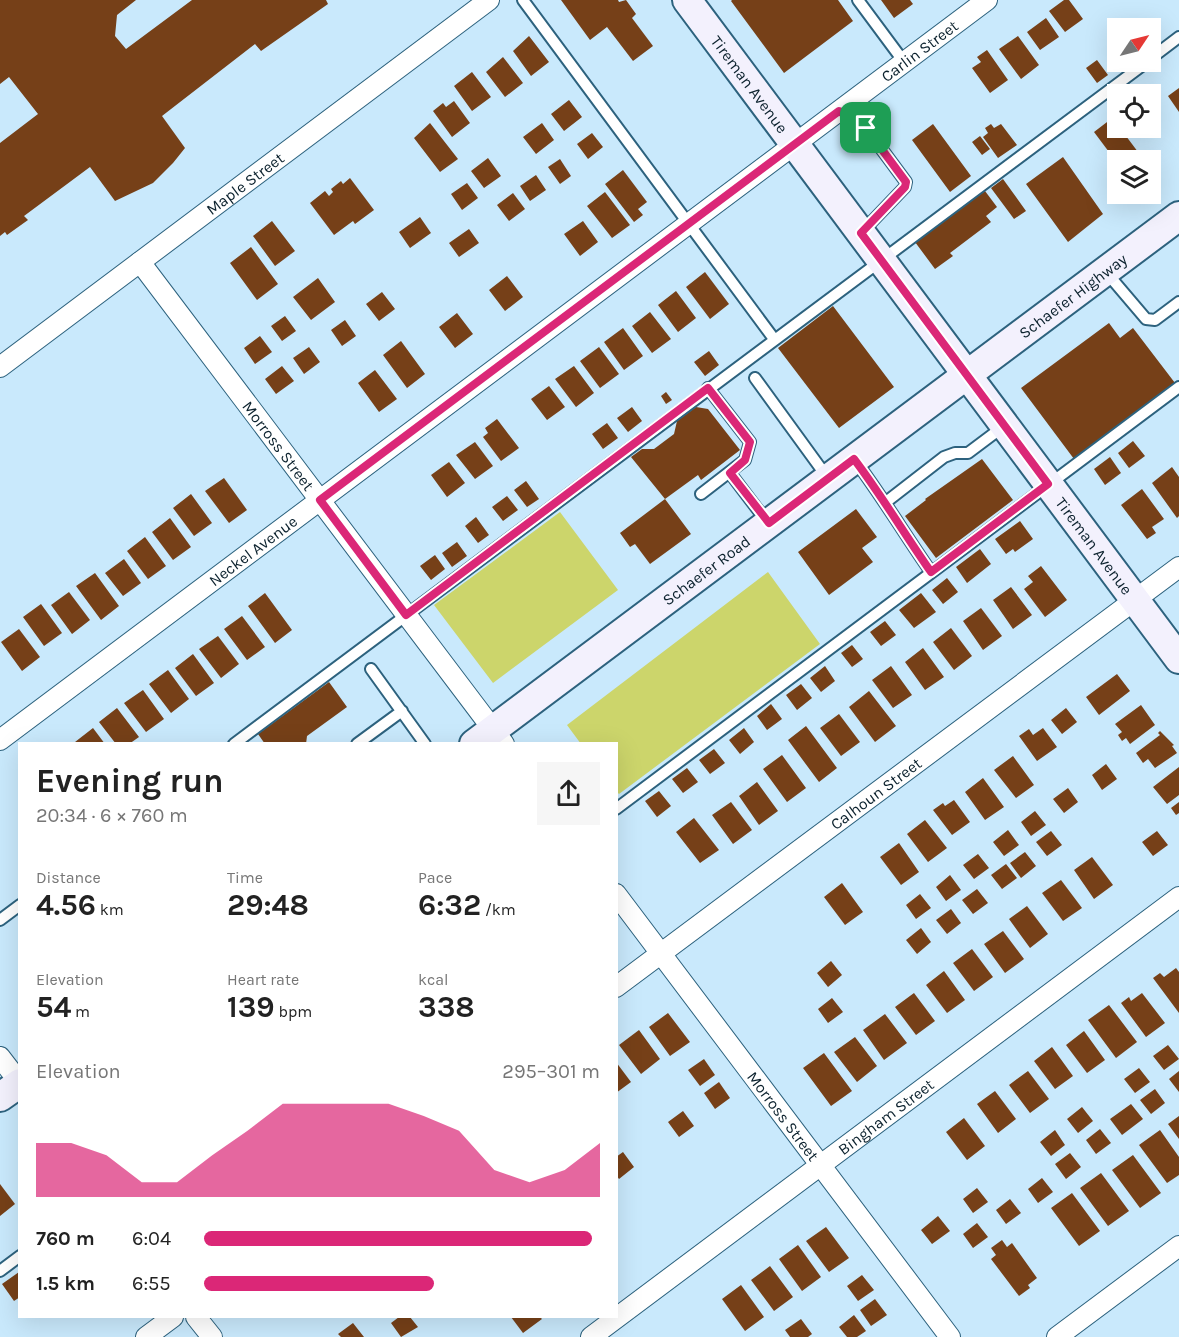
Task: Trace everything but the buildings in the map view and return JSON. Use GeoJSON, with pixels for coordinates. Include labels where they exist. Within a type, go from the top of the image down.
{"type":"FeatureCollection","features":[{"type":"Feature","properties":{"kind":"main road","name":"Tireman Avenue"},"geometry":{"type":"LineString","coordinates":[[687,0],[1179,659]]}},
{"type":"Feature","properties":{"kind":"main road","name":"Schaefer Highway"},"geometry":{"type":"LineString","coordinates":[[966,375],[1179,216]]}},
{"type":"Feature","properties":{"kind":"main road","name":"Schaefer Road"},"geometry":{"type":"LineString","coordinates":[[490,739],[769,523],[966,375]]}},
{"type":"Feature","properties":{"kind":"main road"},"geometry":{"type":"LineString","coordinates":[[0,1097],[18,1084]]}},
{"type":"Feature","properties":{"kind":"street","name":"Maple Street"},"geometry":{"type":"LineString","coordinates":[[0,367],[489,0]]}},
{"type":"Feature","properties":{"kind":"street","name":"Carlin Street"},"geometry":{"type":"LineString","coordinates":[[795,144],[987,0]]}},
{"type":"Feature","properties":{"kind":"street","name":"Neckel Avenue"},"geometry":{"type":"LineString","coordinates":[[0,740],[795,144]]}},
{"type":"Feature","properties":{"kind":"street","name":"Morross Street"},"geometry":{"type":"LineString","coordinates":[[141,262],[406,615],[490,739]]}},
{"type":"Feature","properties":{"kind":"street","name":"Calhoun Street"},"geometry":{"type":"LineString","coordinates":[[618,986],[1179,567]]}},
{"type":"Feature","properties":{"kind":"street","name":"Morross Street"},"geometry":{"type":"LineString","coordinates":[[618,897],[950,1337]]}},
{"type":"Feature","properties":{"kind":"street","name":"Bingham Street"},"geometry":{"type":"LineString","coordinates":[[618,1317],[1179,897]]}},
{"type":"Feature","properties":{"kind":"street"},"geometry":{"type":"LineString","coordinates":[[0,1057],[18,1080]]}},
{"type":"Feature","properties":{"kind":"street"},"geometry":{"type":"LineString","coordinates":[[1058,1337],[1179,1246]]}},
{"type":"Feature","properties":{"kind":"street"},"geometry":{"type":"LineString","coordinates":[[146,1337],[172,1318]]}},
{"type":"Feature","properties":{"kind":"street"},"geometry":{"type":"LineString","coordinates":[[197,1318],[212,1337]]}},
{"type":"Feature","properties":{"kind":"street","name":"Bingham Street"},"geometry":{"type":"LineString","coordinates":[[591,1337],[616,1318]]}},
{"type":"Feature","properties":{"kind":"lane"},"geometry":{"type":"LineString","coordinates":[[523,0],[774,339]]}},
{"type":"Feature","properties":{"kind":"lane"},"geometry":{"type":"LineString","coordinates":[[858,0],[904,62]]}},
{"type":"Feature","properties":{"kind":"lane"},"geometry":{"type":"LineString","coordinates":[[1161,50],[1179,37]]}},
{"type":"Feature","properties":{"kind":"lane"},"geometry":{"type":"LineString","coordinates":[[237,742],[1134,72]]}},
{"type":"Feature","properties":{"kind":"lane"},"geometry":{"type":"LineString","coordinates":[[839,111],[866,128],[906,182],[905,187],[861,233]]}},
{"type":"Feature","properties":{"kind":"lane"},"geometry":{"type":"LineString","coordinates":[[1105,271],[1146,319],[1155,321],[1179,302]]}},
{"type":"Feature","properties":{"kind":"lane"},"geometry":{"type":"LineString","coordinates":[[755,378],[829,478]]}},
{"type":"Feature","properties":{"kind":"lane"},"geometry":{"type":"LineString","coordinates":[[618,807],[1179,387]]}},
{"type":"Feature","properties":{"kind":"lane"},"geometry":{"type":"LineString","coordinates":[[701,494],[745,460],[750,442],[708,388]]}},
{"type":"Feature","properties":{"kind":"lane"},"geometry":{"type":"LineString","coordinates":[[886,502],[944,457],[955,453],[968,453],[1004,426]]}},
{"type":"Feature","properties":{"kind":"lane"},"geometry":{"type":"LineString","coordinates":[[854,459],[886,502],[892,516],[931,572]]}},
{"type":"Feature","properties":{"kind":"lane"},"geometry":{"type":"LineString","coordinates":[[730,473],[769,523]]}},
{"type":"Feature","properties":{"kind":"lane"},"geometry":{"type":"LineString","coordinates":[[370,669],[424,742]]}},
{"type":"Feature","properties":{"kind":"lane"},"geometry":{"type":"LineString","coordinates":[[360,742],[402,711]]}},
{"type":"Feature","properties":{"kind":"lane"},"geometry":{"type":"LineString","coordinates":[[0,920],[18,906]]}},
{"type":"Feature","properties":{"kind":"lane"},"geometry":{"type":"LineString","coordinates":[[0,1271],[18,1258]]}},
{"type":"Feature","properties":{"kind":"green space"},"geometry":{"type":"Polygon","coordinates":[[[560,512],[618,590],[493,683],[434,605],[560,512]]]}},
{"type":"Feature","properties":{"kind":"green space"},"geometry":{"type":"Polygon","coordinates":[[[768,572],[820,644],[619,794],[618,742],[580,742],[567,725],[768,572]]]}},
{"type":"Feature","properties":{"kind":"route"},"geometry":{"type":"LineString","coordinates":[[839,111],[866,128],[906,182],[905,187],[861,233],[1048,484],[931,572],[892,516],[886,502],[854,459],[769,523],[730,473],[745,460],[750,442],[708,388],[406,615],[320,500],[839,111]]}}]}
